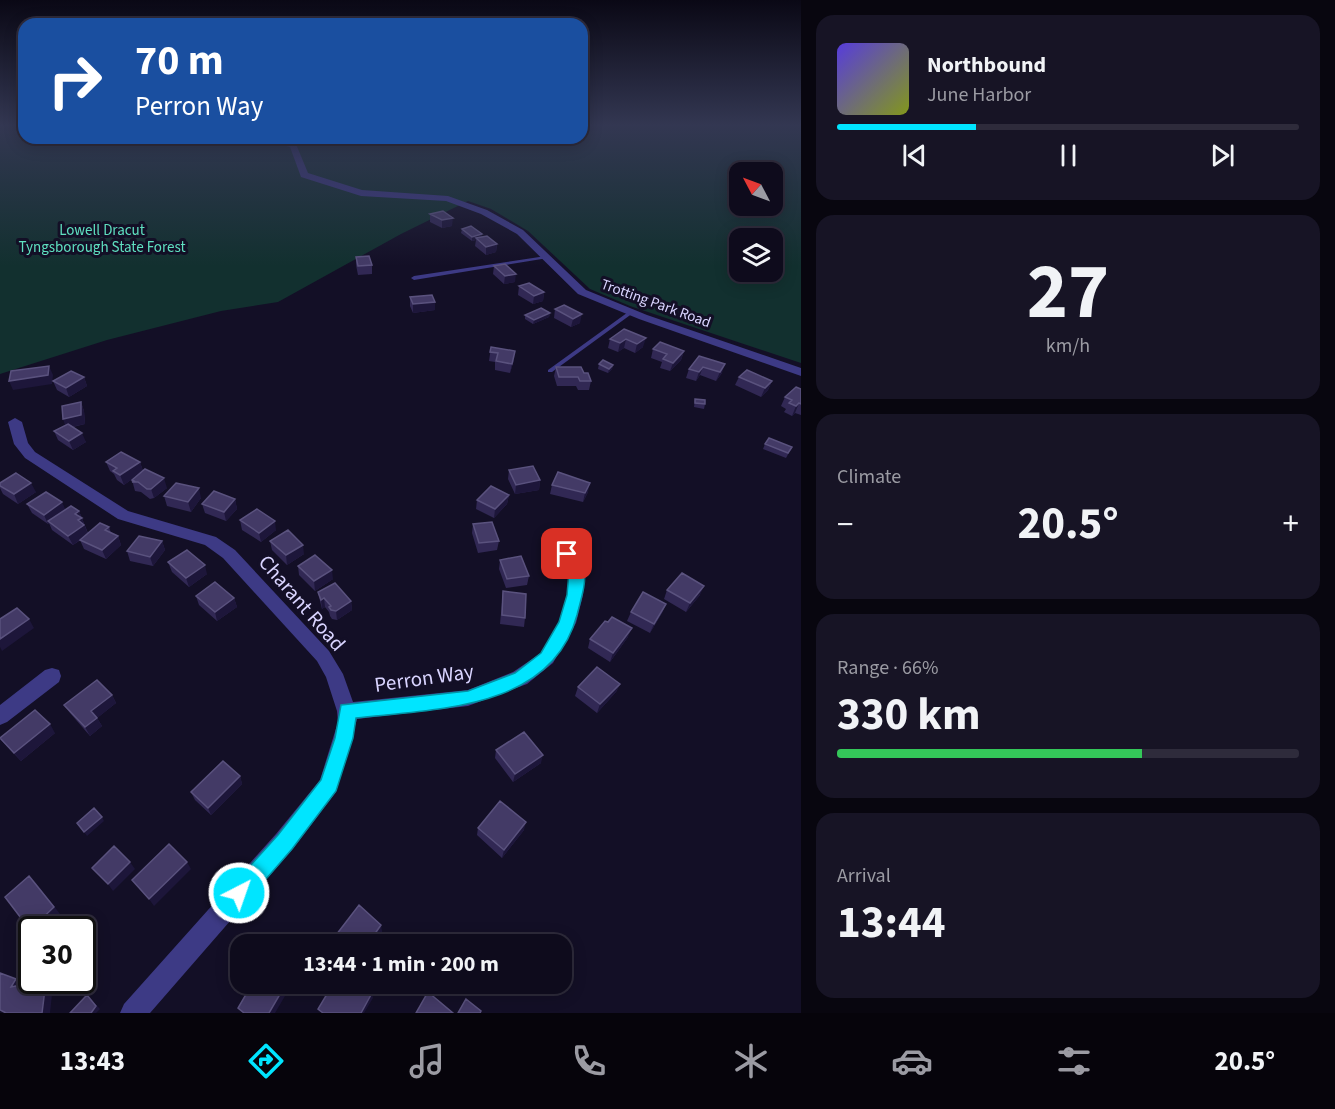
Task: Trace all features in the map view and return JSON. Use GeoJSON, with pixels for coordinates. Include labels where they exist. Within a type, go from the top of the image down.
{"type":"FeatureCollection","features":[{"type":"Feature","properties":{"kind":"street","name":"Trotting Park Road"},"geometry":{"type":"LineString","coordinates":[[303,172],[304,175],[361,193],[426,196],[448,200],[501,220],[520,232],[582,292],[631,312],[801,372]]}},
{"type":"Feature","properties":{"kind":"street","name":"Charant Road"},"geometry":{"type":"LineString","coordinates":[[15,422],[21,444],[30,455],[123,515],[210,541],[230,554],[323,656],[334,674],[347,711],[348,722],[329,785],[285,842],[134,1013]]}},
{"type":"Feature","properties":{"kind":"street","name":"Perron Way"},"geometry":{"type":"LineString","coordinates":[[347,711],[468,698],[520,678],[547,658],[567,623],[575,595],[577,571],[557,537]]}},
{"type":"Feature","properties":{"kind":"street"},"geometry":{"type":"LineString","coordinates":[[0,716],[52,676]]}},
{"type":"Feature","properties":{"kind":"lane"},"geometry":{"type":"LineString","coordinates":[[414,278],[546,257]]}},
{"type":"Feature","properties":{"kind":"lane"},"geometry":{"type":"LineString","coordinates":[[550,371],[631,312]]}},
{"type":"Feature","properties":{"kind":"green space","name":"Lowell Dracut Tyngsborough State Forest"},"geometry":{"type":"Polygon","coordinates":[[[0,172],[729,172],[729,216],[783,216],[783,172],[801,172],[801,363],[630,306],[590,289],[528,231],[491,209],[468,201],[401,234],[278,302],[221,311],[107,340],[0,374],[0,172]]]}},
{"type":"Feature","properties":{"kind":"building"},"geometry":{"type":"Polygon","coordinates":[[[443,211],[453,218],[442,220],[430,214],[443,211]]]}},
{"type":"Feature","properties":{"kind":"building"},"geometry":{"type":"Polygon","coordinates":[[[471,226],[482,234],[472,237],[462,229],[471,226]]]}},
{"type":"Feature","properties":{"kind":"building"},"geometry":{"type":"Polygon","coordinates":[[[487,236],[497,244],[486,247],[476,238],[487,236]]]}},
{"type":"Feature","properties":{"kind":"building"},"geometry":{"type":"Polygon","coordinates":[[[369,256],[372,265],[358,266],[356,257],[369,256]]]}},
{"type":"Feature","properties":{"kind":"building"},"geometry":{"type":"Polygon","coordinates":[[[505,264],[516,274],[505,276],[494,266],[505,264]]]}},
{"type":"Feature","properties":{"kind":"building"},"geometry":{"type":"Polygon","coordinates":[[[529,283],[544,292],[534,296],[519,286],[529,283]]]}},
{"type":"Feature","properties":{"kind":"building"},"geometry":{"type":"Polygon","coordinates":[[[432,295],[435,302],[413,304],[410,297],[432,295]]]}},
{"type":"Feature","properties":{"kind":"building"},"geometry":{"type":"Polygon","coordinates":[[[564,305],[582,314],[573,319],[555,309],[564,305]]]}},
{"type":"Feature","properties":{"kind":"building"},"geometry":{"type":"Polygon","coordinates":[[[541,308],[550,313],[534,320],[525,315],[541,308]]]}},
{"type":"Feature","properties":{"kind":"building"},"geometry":{"type":"Polygon","coordinates":[[[624,329],[646,338],[637,344],[626,339],[620,343],[610,339],[624,329]]]}},
{"type":"Feature","properties":{"kind":"building"},"geometry":{"type":"Polygon","coordinates":[[[660,342],[684,351],[673,363],[663,359],[667,354],[653,349],[660,342]]]}},
{"type":"Feature","properties":{"kind":"building"},"geometry":{"type":"Polygon","coordinates":[[[491,347],[515,351],[512,364],[496,361],[498,353],[490,352],[491,347]]]}},
{"type":"Feature","properties":{"kind":"building"},"geometry":{"type":"Polygon","coordinates":[[[699,356],[725,364],[720,372],[703,367],[699,372],[689,369],[699,356]]]}},
{"type":"Feature","properties":{"kind":"building"},"geometry":{"type":"Polygon","coordinates":[[[603,360],[613,365],[609,369],[599,364],[603,360]]]}},
{"type":"Feature","properties":{"kind":"building"},"geometry":{"type":"Polygon","coordinates":[[[49,366],[48,375],[9,381],[11,371],[49,366]]]}},
{"type":"Feature","properties":{"kind":"building"},"geometry":{"type":"Polygon","coordinates":[[[556,367],[581,367],[584,373],[588,373],[591,381],[580,381],[578,377],[559,377],[556,367]]]}},
{"type":"Feature","properties":{"kind":"building"},"geometry":{"type":"Polygon","coordinates":[[[747,370],[772,381],[765,388],[739,377],[747,370]]]}},
{"type":"Feature","properties":{"kind":"building"},"geometry":{"type":"Polygon","coordinates":[[[71,371],[84,377],[66,388],[53,381],[71,371]]]}},
{"type":"Feature","properties":{"kind":"building"},"geometry":{"type":"Polygon","coordinates":[[[796,387],[801,389],[801,404],[796,406],[789,403],[792,400],[785,397],[796,387]]]}},
{"type":"Feature","properties":{"kind":"building"},"geometry":{"type":"Polygon","coordinates":[[[695,399],[705,400],[705,404],[695,403],[695,399]]]}},
{"type":"Feature","properties":{"kind":"building"},"geometry":{"type":"Polygon","coordinates":[[[81,402],[81,415],[63,419],[62,406],[81,402]]]}},
{"type":"Feature","properties":{"kind":"building"},"geometry":{"type":"Polygon","coordinates":[[[68,424],[82,433],[69,441],[54,431],[68,424]]]}},
{"type":"Feature","properties":{"kind":"building"},"geometry":{"type":"Polygon","coordinates":[[[769,438],[792,447],[788,453],[765,444],[769,438]]]}},
{"type":"Feature","properties":{"kind":"building"},"geometry":{"type":"Polygon","coordinates":[[[121,452],[140,462],[120,475],[113,471],[117,468],[106,462],[121,452]]]}},
{"type":"Feature","properties":{"kind":"building"},"geometry":{"type":"Polygon","coordinates":[[[533,466],[540,480],[516,485],[509,470],[533,466]]]}},
{"type":"Feature","properties":{"kind":"building"},"geometry":{"type":"Polygon","coordinates":[[[145,469],[164,478],[151,489],[147,489],[138,482],[132,482],[145,469]]]}},
{"type":"Feature","properties":{"kind":"building"},"geometry":{"type":"Polygon","coordinates":[[[558,472],[590,483],[585,493],[552,485],[558,472]]]}},
{"type":"Feature","properties":{"kind":"building"},"geometry":{"type":"Polygon","coordinates":[[[16,473],[31,483],[14,494],[0,486],[0,483],[16,473]]]}},
{"type":"Feature","properties":{"kind":"building"},"geometry":{"type":"Polygon","coordinates":[[[176,483],[199,488],[188,502],[164,496],[176,483]]]}},
{"type":"Feature","properties":{"kind":"building"},"geometry":{"type":"Polygon","coordinates":[[[491,486],[509,495],[495,509],[477,500],[491,486]]]}},
{"type":"Feature","properties":{"kind":"building"},"geometry":{"type":"Polygon","coordinates":[[[214,491],[235,499],[224,512],[202,504],[214,491]]]}},
{"type":"Feature","properties":{"kind":"building"},"geometry":{"type":"Polygon","coordinates":[[[46,492],[62,502],[44,515],[27,504],[46,492]]]}},
{"type":"Feature","properties":{"kind":"building"},"geometry":{"type":"Polygon","coordinates":[[[71,506],[79,511],[75,514],[82,518],[78,520],[84,525],[68,536],[48,521],[71,506]]]}},
{"type":"Feature","properties":{"kind":"building"},"geometry":{"type":"Polygon","coordinates":[[[257,509],[275,521],[259,533],[240,520],[257,509]]]}},
{"type":"Feature","properties":{"kind":"building"},"geometry":{"type":"Polygon","coordinates":[[[492,522],[499,541],[479,543],[473,524],[492,522]]]}},
{"type":"Feature","properties":{"kind":"building"},"geometry":{"type":"Polygon","coordinates":[[[100,523],[109,527],[105,530],[118,536],[102,550],[80,540],[100,523]]]}},
{"type":"Feature","properties":{"kind":"building"},"geometry":{"type":"Polygon","coordinates":[[[288,530],[303,545],[286,555],[270,541],[288,530]]]}},
{"type":"Feature","properties":{"kind":"building"},"geometry":{"type":"Polygon","coordinates":[[[139,536],[162,541],[150,557],[127,551],[139,536]]]}},
{"type":"Feature","properties":{"kind":"building"},"geometry":{"type":"Polygon","coordinates":[[[187,550],[205,565],[186,578],[168,562],[187,550]]]}},
{"type":"Feature","properties":{"kind":"building"},"geometry":{"type":"Polygon","coordinates":[[[315,555],[332,570],[314,581],[298,566],[315,555]]]}},
{"type":"Feature","properties":{"kind":"building"},"geometry":{"type":"Polygon","coordinates":[[[521,556],[529,576],[507,579],[500,560],[521,556]]]}},
{"type":"Feature","properties":{"kind":"building"},"geometry":{"type":"Polygon","coordinates":[[[682,573],[704,586],[690,603],[667,590],[682,573]]]}},
{"type":"Feature","properties":{"kind":"building"},"geometry":{"type":"Polygon","coordinates":[[[215,582],[234,598],[215,612],[196,596],[215,582]]]}},
{"type":"Feature","properties":{"kind":"building"},"geometry":{"type":"Polygon","coordinates":[[[335,583],[351,601],[336,611],[331,610],[329,607],[331,606],[324,598],[321,600],[318,592],[335,583]]]}},
{"type":"Feature","properties":{"kind":"building"},"geometry":{"type":"Polygon","coordinates":[[[503,591],[526,594],[525,618],[502,615],[503,591]]]}},
{"type":"Feature","properties":{"kind":"building"},"geometry":{"type":"Polygon","coordinates":[[[643,592],[666,604],[654,624],[631,612],[643,592]]]}},
{"type":"Feature","properties":{"kind":"building"},"geometry":{"type":"Polygon","coordinates":[[[17,608],[29,619],[0,639],[0,619],[17,608]]]}},
{"type":"Feature","properties":{"kind":"building"},"geometry":{"type":"Polygon","coordinates":[[[612,617],[632,628],[613,653],[590,639],[605,621],[608,622],[612,617]]]}},
{"type":"Feature","properties":{"kind":"building"},"geometry":{"type":"Polygon","coordinates":[[[597,667],[620,684],[600,704],[578,687],[597,667]]]}},
{"type":"Feature","properties":{"kind":"building"},"geometry":{"type":"Polygon","coordinates":[[[97,680],[112,695],[91,711],[97,718],[85,727],[64,705],[97,680]]]}},
{"type":"Feature","properties":{"kind":"building"},"geometry":{"type":"Polygon","coordinates":[[[35,710],[50,724],[14,753],[0,738],[35,710]]]}},
{"type":"Feature","properties":{"kind":"building"},"geometry":{"type":"Polygon","coordinates":[[[524,732],[543,755],[515,774],[496,750],[524,732]]]}},
{"type":"Feature","properties":{"kind":"building"},"geometry":{"type":"Polygon","coordinates":[[[223,761],[240,776],[208,808],[191,792],[223,761]]]}},
{"type":"Feature","properties":{"kind":"building"},"geometry":{"type":"Polygon","coordinates":[[[500,801],[526,822],[504,850],[478,828],[500,801]]]}},
{"type":"Feature","properties":{"kind":"building"},"geometry":{"type":"Polygon","coordinates":[[[94,808],[102,817],[84,832],[77,823],[94,808]]]}},
{"type":"Feature","properties":{"kind":"building"},"geometry":{"type":"Polygon","coordinates":[[[169,844],[187,862],[149,899],[132,880],[169,844]]]}},
{"type":"Feature","properties":{"kind":"building"},"geometry":{"type":"Polygon","coordinates":[[[114,846],[130,862],[108,884],[92,868],[114,846]]]}},
{"type":"Feature","properties":{"kind":"building"},"geometry":{"type":"Polygon","coordinates":[[[29,876],[54,907],[45,916],[19,916],[5,897],[29,876]]]}},
{"type":"Feature","properties":{"kind":"building"},"geometry":{"type":"Polygon","coordinates":[[[359,905],[381,925],[375,934],[337,934],[359,905]]]}},
{"type":"Feature","properties":{"kind":"building"},"geometry":{"type":"Polygon","coordinates":[[[0,973],[16,979],[11,987],[18,986],[18,994],[44,994],[42,1013],[6,1013],[0,1010],[0,973]]]}},
{"type":"Feature","properties":{"kind":"building"},"geometry":{"type":"Polygon","coordinates":[[[246,994],[280,994],[269,1013],[244,1013],[238,1008],[246,994]]]}},
{"type":"Feature","properties":{"kind":"building"},"geometry":{"type":"Polygon","coordinates":[[[327,994],[371,994],[361,1013],[323,1013],[318,1009],[327,994]]]}},
{"type":"Feature","properties":{"kind":"building"},"geometry":{"type":"Polygon","coordinates":[[[427,994],[430,994],[453,1013],[416,1013],[427,994]]]}},
{"type":"Feature","properties":{"kind":"building"},"geometry":{"type":"Polygon","coordinates":[[[87,995],[96,1006],[91,1013],[70,1013],[87,995]]]}},
{"type":"Feature","properties":{"kind":"building"},"geometry":{"type":"Polygon","coordinates":[[[466,999],[481,1011],[480,1013],[458,1013],[466,999]]]}},
{"type":"Feature","properties":{"kind":"route"},"geometry":{"type":"LineString","coordinates":[[239,893],[285,842],[329,785],[348,722],[347,711],[468,698],[520,678],[547,658],[567,623],[575,595],[577,571],[567,554]]}}]}
